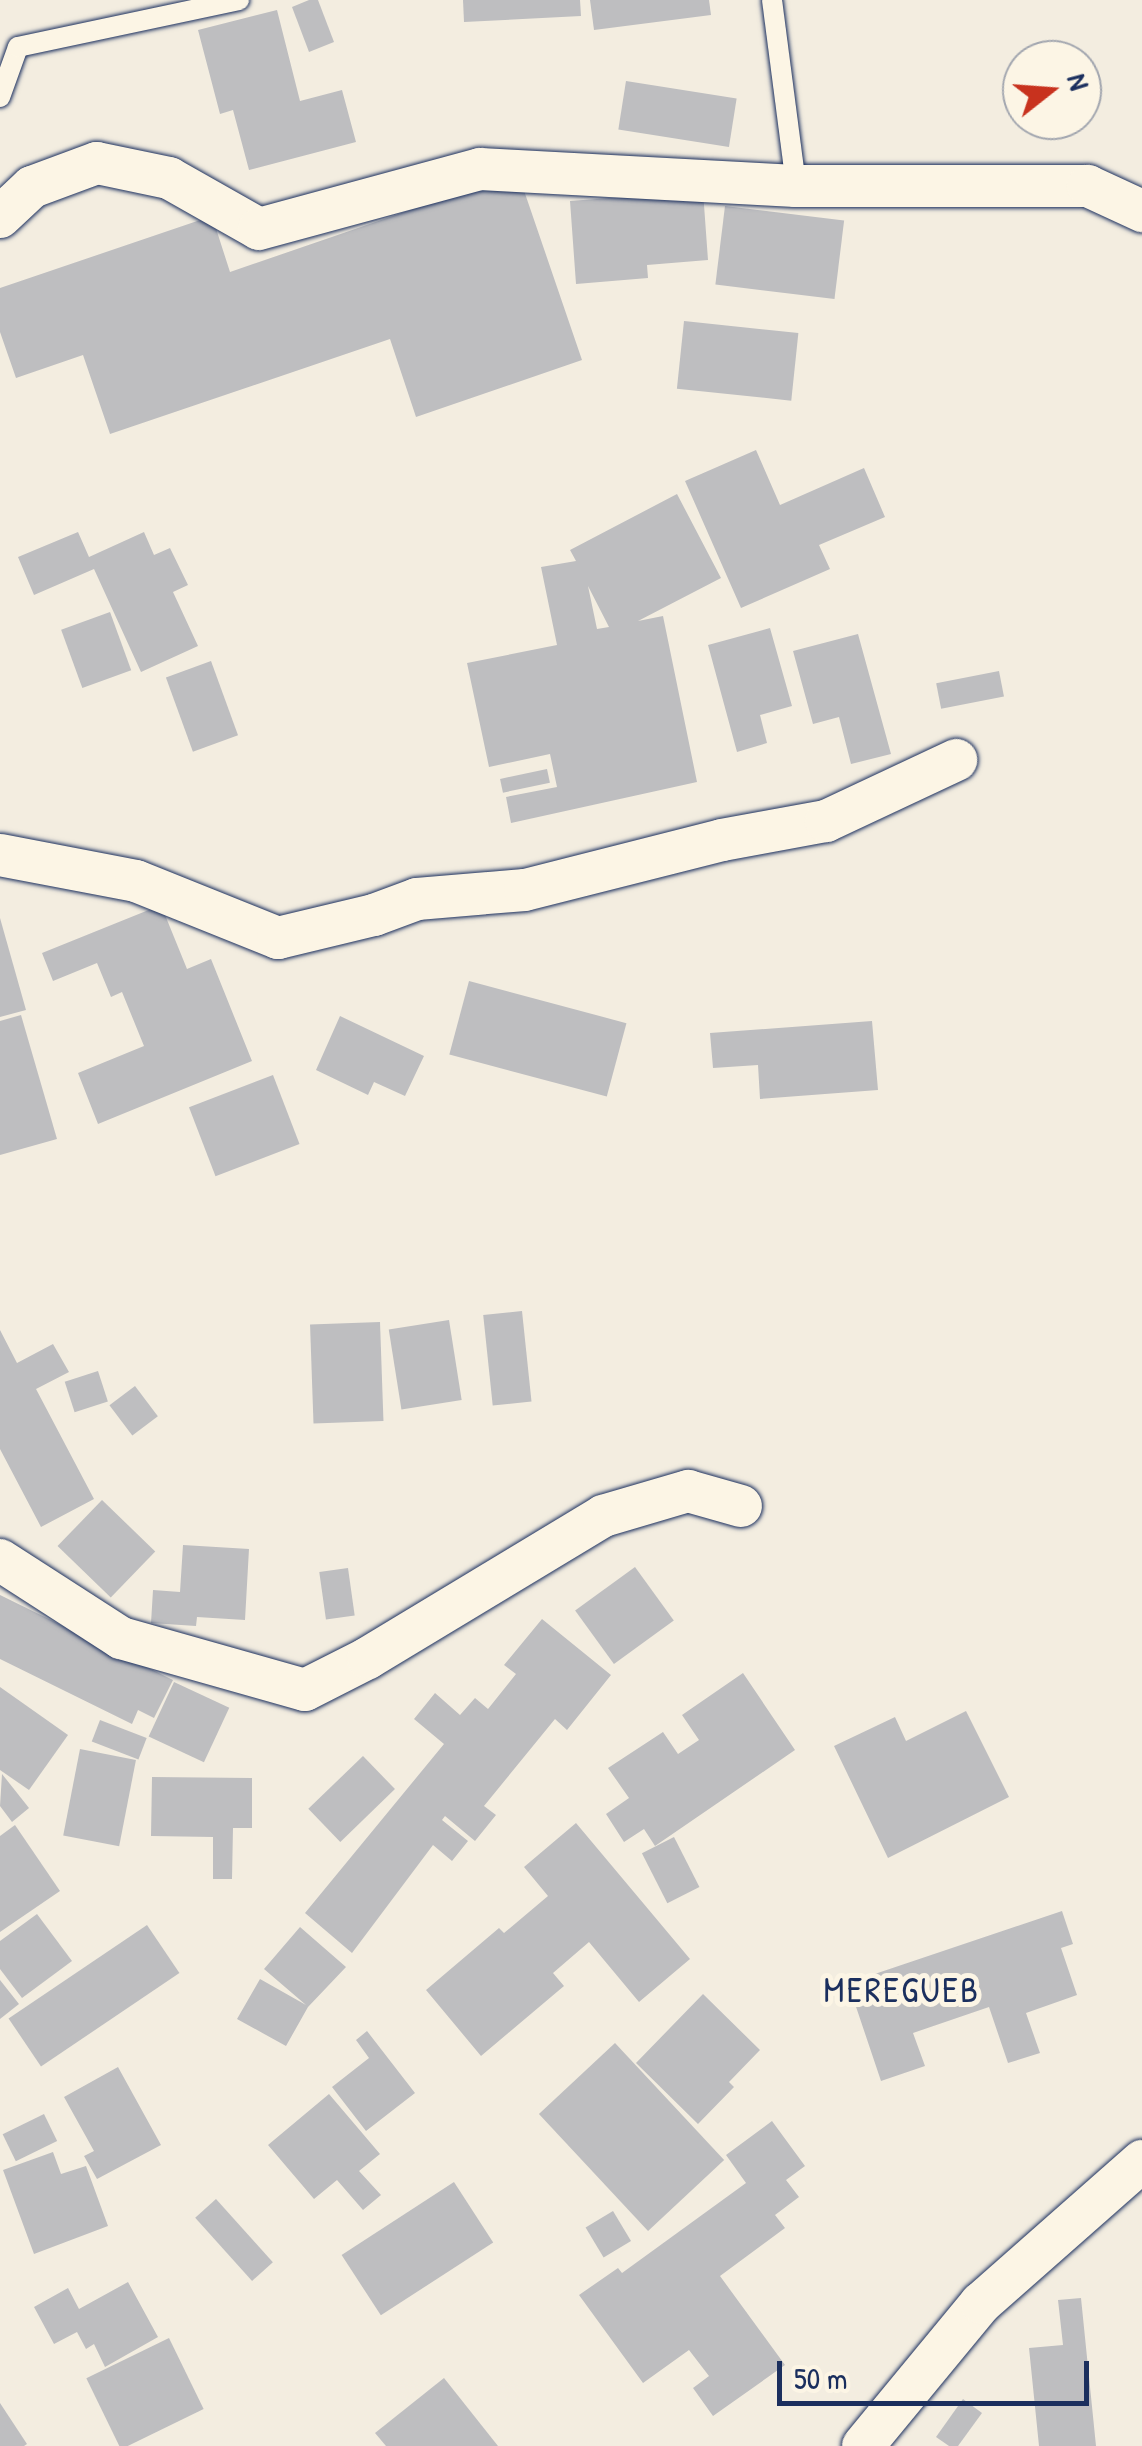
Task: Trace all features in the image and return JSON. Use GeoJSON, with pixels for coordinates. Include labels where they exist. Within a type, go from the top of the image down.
{"type":"FeatureCollection","features":[{"type":"Feature","properties":{"kind":"street"},"geometry":{"type":"LineString","coordinates":[[3,208],[32,187],[97,163],[169,178],[259,228],[480,168],[796,186],[1088,186],[1142,211]]}},
{"type":"Feature","properties":{"kind":"street"},"geometry":{"type":"LineString","coordinates":[[0,855],[136,881],[278,938],[374,915],[418,899],[524,890],[722,840],[826,821],[956,760]]}},
{"type":"Feature","properties":{"kind":"street"},"geometry":{"type":"LineString","coordinates":[[0,1560],[122,1638],[305,1690],[368,1658],[602,1516],[688,1491],[740,1506]]}},
{"type":"Feature","properties":{"kind":"street"},"geometry":{"type":"LineString","coordinates":[[863,2446],[981,2303],[1142,2160]]}},
{"type":"Feature","properties":{"kind":"lane"},"geometry":{"type":"LineString","coordinates":[[0,97],[18,47],[239,0]]}},
{"type":"Feature","properties":{"kind":"lane"},"geometry":{"type":"LineString","coordinates":[[772,0],[796,186]]}},
{"type":"Feature","properties":{"kind":"building"},"geometry":{"type":"Polygon","coordinates":[[[318,0],[334,42],[309,52],[292,7],[318,0]]]}},
{"type":"Feature","properties":{"kind":"building"},"geometry":{"type":"Polygon","coordinates":[[[463,0],[580,0],[581,16],[464,22],[463,0]]]}},
{"type":"Feature","properties":{"kind":"building"},"geometry":{"type":"Polygon","coordinates":[[[590,0],[709,0],[711,15],[594,30],[590,0]]]}},
{"type":"Feature","properties":{"kind":"building"},"geometry":{"type":"Polygon","coordinates":[[[277,10],[300,101],[342,90],[356,142],[249,170],[233,110],[220,114],[198,30],[277,10]]]}},
{"type":"Feature","properties":{"kind":"building"},"geometry":{"type":"Polygon","coordinates":[[[626,81],[737,99],[729,147],[618,129],[626,81]]]}},
{"type":"Feature","properties":{"kind":"building"},"geometry":{"type":"Polygon","coordinates":[[[518,173],[582,360],[416,417],[390,339],[110,434],[83,355],[16,378],[0,332],[0,288],[212,216],[230,272],[518,173]]]}},
{"type":"Feature","properties":{"kind":"building"},"geometry":{"type":"Polygon","coordinates":[[[703,191],[708,260],[647,265],[648,278],[576,284],[570,201],[703,191]]]}},
{"type":"Feature","properties":{"kind":"building"},"geometry":{"type":"Polygon","coordinates":[[[725,206],[844,221],[834,299],[715,284],[725,206]]]}},
{"type":"Feature","properties":{"kind":"building"},"geometry":{"type":"Polygon","coordinates":[[[684,321],[798,333],[791,401],[677,389],[684,321]]]}},
{"type":"Feature","properties":{"kind":"building"},"geometry":{"type":"Polygon","coordinates":[[[756,450],[780,505],[864,468],[885,517],[819,545],[830,569],[741,608],[685,481],[756,450]]]}},
{"type":"Feature","properties":{"kind":"building"},"geometry":{"type":"Polygon","coordinates":[[[677,494],[721,578],[638,621],[663,616],[697,782],[511,823],[506,797],[557,787],[550,754],[489,767],[467,663],[557,645],[541,567],[576,561],[570,550],[677,494]],[[588,586],[597,629],[609,627],[588,586]]]}},
{"type":"Feature","properties":{"kind":"building"},"geometry":{"type":"Polygon","coordinates":[[[78,532],[89,557],[144,532],[154,555],[170,548],[188,585],[173,592],[198,646],[141,672],[94,569],[34,595],[18,557],[78,532]]]}},
{"type":"Feature","properties":{"kind":"building"},"geometry":{"type":"Polygon","coordinates":[[[110,612],[131,670],[82,688],[61,630],[110,612]]]}},
{"type":"Feature","properties":{"kind":"building"},"geometry":{"type":"Polygon","coordinates":[[[770,628],[792,706],[760,715],[767,743],[737,752],[708,645],[770,628]]]}},
{"type":"Feature","properties":{"kind":"building"},"geometry":{"type":"Polygon","coordinates":[[[858,634],[891,754],[851,764],[839,717],[813,724],[793,651],[858,634]]]}},
{"type":"Feature","properties":{"kind":"building"},"geometry":{"type":"Polygon","coordinates":[[[211,661],[238,735],[193,752],[166,677],[211,661]]]}},
{"type":"Feature","properties":{"kind":"building"},"geometry":{"type":"Polygon","coordinates":[[[999,671],[1004,697],[941,709],[936,683],[999,671]]]}},
{"type":"Feature","properties":{"kind":"building"},"geometry":{"type":"Polygon","coordinates":[[[547,769],[550,783],[503,793],[500,779],[547,769]]]}},
{"type":"Feature","properties":{"kind":"building"},"geometry":{"type":"Polygon","coordinates":[[[161,905],[187,969],[211,959],[252,1061],[98,1124],[78,1073],[144,1046],[122,992],[111,997],[97,963],[53,981],[42,953],[161,905]]]}},
{"type":"Feature","properties":{"kind":"building"},"geometry":{"type":"Polygon","coordinates":[[[0,918],[26,1010],[0,1017],[0,918]]]}},
{"type":"Feature","properties":{"kind":"building"},"geometry":{"type":"Polygon","coordinates":[[[469,981],[626,1023],[607,1097],[449,1054],[469,981]]]}},
{"type":"Feature","properties":{"kind":"building"},"geometry":{"type":"Polygon","coordinates":[[[21,1015],[57,1139],[0,1155],[0,1021],[21,1015]]]}},
{"type":"Feature","properties":{"kind":"building"},"geometry":{"type":"Polygon","coordinates":[[[340,1016],[424,1056],[405,1096],[374,1082],[368,1095],[316,1070],[340,1016]]]}},
{"type":"Feature","properties":{"kind":"building"},"geometry":{"type":"Polygon","coordinates":[[[872,1021],[878,1090],[760,1099],[758,1065],[713,1068],[710,1033],[872,1021]]]}},
{"type":"Feature","properties":{"kind":"building"},"geometry":{"type":"Polygon","coordinates":[[[273,1075],[300,1144],[215,1176],[189,1107],[273,1075]]]}},
{"type":"Feature","properties":{"kind":"building"},"geometry":{"type":"Polygon","coordinates":[[[522,1311],[532,1402],[493,1406],[483,1315],[522,1311]]]}},
{"type":"Feature","properties":{"kind":"building"},"geometry":{"type":"Polygon","coordinates":[[[449,1320],[462,1400],[401,1410],[389,1330],[449,1320]]]}},
{"type":"Feature","properties":{"kind":"building"},"geometry":{"type":"Polygon","coordinates":[[[380,1322],[383,1421],[313,1423],[310,1324],[380,1322]]]}},
{"type":"Feature","properties":{"kind":"building"},"geometry":{"type":"Polygon","coordinates":[[[0,1330],[17,1363],[53,1344],[69,1372],[36,1389],[94,1499],[41,1527],[0,1449],[0,1330]]]}},
{"type":"Feature","properties":{"kind":"building"},"geometry":{"type":"Polygon","coordinates":[[[98,1371],[108,1401],[75,1412],[65,1382],[98,1371]]]}},
{"type":"Feature","properties":{"kind":"building"},"geometry":{"type":"Polygon","coordinates":[[[135,1386],[158,1416],[132,1436],[109,1405],[135,1386]]]}},
{"type":"Feature","properties":{"kind":"building"},"geometry":{"type":"Polygon","coordinates":[[[102,1500],[155,1551],[111,1597],[58,1546],[102,1500]]]}},
{"type":"Feature","properties":{"kind":"building"},"geometry":{"type":"Polygon","coordinates":[[[183,1545],[249,1549],[245,1620],[197,1617],[196,1626],[151,1623],[153,1590],[180,1592],[183,1545]]]}},
{"type":"Feature","properties":{"kind":"building"},"geometry":{"type":"Polygon","coordinates":[[[635,1567],[674,1620],[614,1664],[575,1610],[635,1567]]]}},
{"type":"Feature","properties":{"kind":"building"},"geometry":{"type":"Polygon","coordinates":[[[348,1568],[355,1616],[326,1620],[319,1572],[348,1568]]]}},
{"type":"Feature","properties":{"kind":"building"},"geometry":{"type":"Polygon","coordinates":[[[0,1595],[173,1680],[154,1718],[138,1710],[132,1724],[0,1659],[0,1595]]]}},
{"type":"Feature","properties":{"kind":"building"},"geometry":{"type":"Polygon","coordinates":[[[542,1619],[611,1675],[567,1730],[555,1719],[484,1806],[496,1815],[475,1841],[445,1816],[442,1820],[468,1841],[452,1861],[433,1845],[352,1953],[305,1913],[444,1744],[414,1719],[435,1693],[460,1715],[475,1698],[488,1709],[516,1674],[504,1665],[542,1619]]]}},
{"type":"Feature","properties":{"kind":"building"},"geometry":{"type":"Polygon","coordinates":[[[743,1673],[795,1750],[655,1846],[644,1829],[624,1842],[606,1814],[629,1798],[608,1768],[663,1732],[678,1754],[699,1740],[682,1715],[743,1673]]]}},
{"type":"Feature","properties":{"kind":"building"},"geometry":{"type":"Polygon","coordinates":[[[174,1682],[229,1708],[204,1762],[149,1736],[174,1682]]]}},
{"type":"Feature","properties":{"kind":"building"},"geometry":{"type":"Polygon","coordinates":[[[0,1687],[68,1735],[29,1790],[0,1770],[0,1687]]]}},
{"type":"Feature","properties":{"kind":"building"},"geometry":{"type":"Polygon","coordinates":[[[966,1711],[1009,1797],[888,1858],[834,1746],[895,1717],[906,1741],[966,1711]]]}},
{"type":"Feature","properties":{"kind":"building"},"geometry":{"type":"Polygon","coordinates":[[[100,1720],[147,1738],[138,1759],[92,1741],[100,1720]]]}},
{"type":"Feature","properties":{"kind":"building"},"geometry":{"type":"Polygon","coordinates":[[[80,1749],[136,1760],[119,1846],[63,1835],[80,1749]]]}},
{"type":"Feature","properties":{"kind":"building"},"geometry":{"type":"Polygon","coordinates":[[[363,1756],[395,1789],[340,1842],[308,1809],[363,1756]]]}},
{"type":"Feature","properties":{"kind":"building"},"geometry":{"type":"Polygon","coordinates":[[[2,1774],[29,1808],[12,1822],[0,1806],[2,1774]]]}},
{"type":"Feature","properties":{"kind":"building"},"geometry":{"type":"Polygon","coordinates":[[[152,1777],[252,1778],[252,1828],[233,1828],[232,1879],[213,1879],[213,1837],[151,1836],[152,1777]]]}},
{"type":"Feature","properties":{"kind":"building"},"geometry":{"type":"Polygon","coordinates":[[[576,1823],[690,1959],[639,2002],[589,1942],[553,1973],[564,1986],[481,2056],[426,1990],[499,1928],[504,1933],[548,1896],[524,1867],[576,1823]]]}},
{"type":"Feature","properties":{"kind":"building"},"geometry":{"type":"Polygon","coordinates":[[[15,1825],[60,1891],[0,1932],[0,1836],[15,1825]]]}},
{"type":"Feature","properties":{"kind":"building"},"geometry":{"type":"Polygon","coordinates":[[[674,1837],[699,1887],[667,1903],[642,1853],[674,1837]]]}},
{"type":"Feature","properties":{"kind":"building"},"geometry":{"type":"Polygon","coordinates":[[[1062,1911],[1073,1944],[1061,1948],[1077,1995],[1026,2013],[1040,2053],[1008,2063],[989,2007],[913,2033],[925,2066],[881,2081],[848,1983],[1062,1911]]]}},
{"type":"Feature","properties":{"kind":"building"},"geometry":{"type":"Polygon","coordinates":[[[37,1914],[72,1961],[22,1998],[0,1969],[0,1941],[37,1914]]]}},
{"type":"Feature","properties":{"kind":"building"},"geometry":{"type":"Polygon","coordinates":[[[147,1925],[179,1973],[41,2066],[9,2018],[147,1925]]]}},
{"type":"Feature","properties":{"kind":"building"},"geometry":{"type":"Polygon","coordinates":[[[300,1927],[346,1967],[308,2007],[286,2046],[237,2019],[260,1979],[306,2005],[264,1969],[300,1927]]]}},
{"type":"Feature","properties":{"kind":"building"},"geometry":{"type":"Polygon","coordinates":[[[0,1980],[19,2004],[0,2019],[0,1980]]]}},
{"type":"Feature","properties":{"kind":"building"},"geometry":{"type":"Polygon","coordinates":[[[703,1994],[760,2050],[729,2082],[734,2087],[698,2124],[636,2063],[703,1994]]]}},
{"type":"Feature","properties":{"kind":"building"},"geometry":{"type":"Polygon","coordinates":[[[367,2031],[415,2093],[366,2131],[332,2087],[369,2058],[356,2040],[367,2031]]]}},
{"type":"Feature","properties":{"kind":"building"},"geometry":{"type":"Polygon","coordinates":[[[615,2043],[724,2160],[648,2231],[539,2114],[615,2043]]]}},
{"type":"Feature","properties":{"kind":"building"},"geometry":{"type":"Polygon","coordinates":[[[118,2067],[161,2145],[97,2179],[84,2156],[94,2151],[64,2097],[118,2067]]]}},
{"type":"Feature","properties":{"kind":"building"},"geometry":{"type":"Polygon","coordinates":[[[329,2094],[380,2154],[359,2171],[381,2195],[363,2210],[337,2180],[314,2199],[268,2145],[329,2094]]]}},
{"type":"Feature","properties":{"kind":"building"},"geometry":{"type":"Polygon","coordinates":[[[44,2114],[57,2141],[16,2161],[3,2134],[44,2114]]]}},
{"type":"Feature","properties":{"kind":"building"},"geometry":{"type":"Polygon","coordinates":[[[772,2121],[805,2166],[786,2180],[799,2197],[775,2215],[785,2228],[720,2276],[785,2365],[713,2416],[693,2388],[709,2376],[689,2350],[643,2383],[579,2295],[618,2268],[622,2273],[746,2183],[726,2155],[772,2121]]]}},
{"type":"Feature","properties":{"kind":"building"},"geometry":{"type":"Polygon","coordinates":[[[53,2152],[61,2174],[86,2166],[108,2226],[34,2254],[3,2170],[53,2152]]]}},
{"type":"Feature","properties":{"kind":"building"},"geometry":{"type":"Polygon","coordinates":[[[454,2182],[493,2242],[381,2315],[342,2255],[454,2182]]]}},
{"type":"Feature","properties":{"kind":"building"},"geometry":{"type":"Polygon","coordinates":[[[216,2199],[273,2262],[252,2281],[195,2218],[216,2199]]]}},
{"type":"Feature","properties":{"kind":"building"},"geometry":{"type":"Polygon","coordinates":[[[613,2211],[631,2241],[604,2257],[586,2227],[613,2211]]]}},
{"type":"Feature","properties":{"kind":"building"},"geometry":{"type":"Polygon","coordinates":[[[128,2282],[158,2337],[105,2367],[94,2344],[86,2349],[77,2332],[54,2344],[34,2307],[68,2288],[79,2309],[128,2282]]]}},
{"type":"Feature","properties":{"kind":"building"},"geometry":{"type":"Polygon","coordinates":[[[1081,2298],[1096,2446],[1039,2446],[1029,2348],[1063,2345],[1058,2300],[1081,2298]]]}},
{"type":"Feature","properties":{"kind":"building"},"geometry":{"type":"Polygon","coordinates":[[[169,2338],[204,2409],[128,2446],[119,2446],[86,2378],[169,2338]]]}},
{"type":"Feature","properties":{"kind":"building"},"geometry":{"type":"Polygon","coordinates":[[[444,2378],[498,2446],[386,2446],[375,2433],[444,2378]]]}},
{"type":"Feature","properties":{"kind":"building"},"geometry":{"type":"Polygon","coordinates":[[[963,2399],[982,2413],[958,2446],[949,2446],[936,2437],[963,2399]]]}},
{"type":"Feature","properties":{"kind":"building"},"geometry":{"type":"Polygon","coordinates":[[[0,2403],[27,2444],[24,2446],[0,2446],[0,2403]]]}},
{"type":"Feature","properties":{"kind":"district","name":"MEREGUEB"},"geometry":{"type":"Point","coordinates":[902,1990]}}]}
